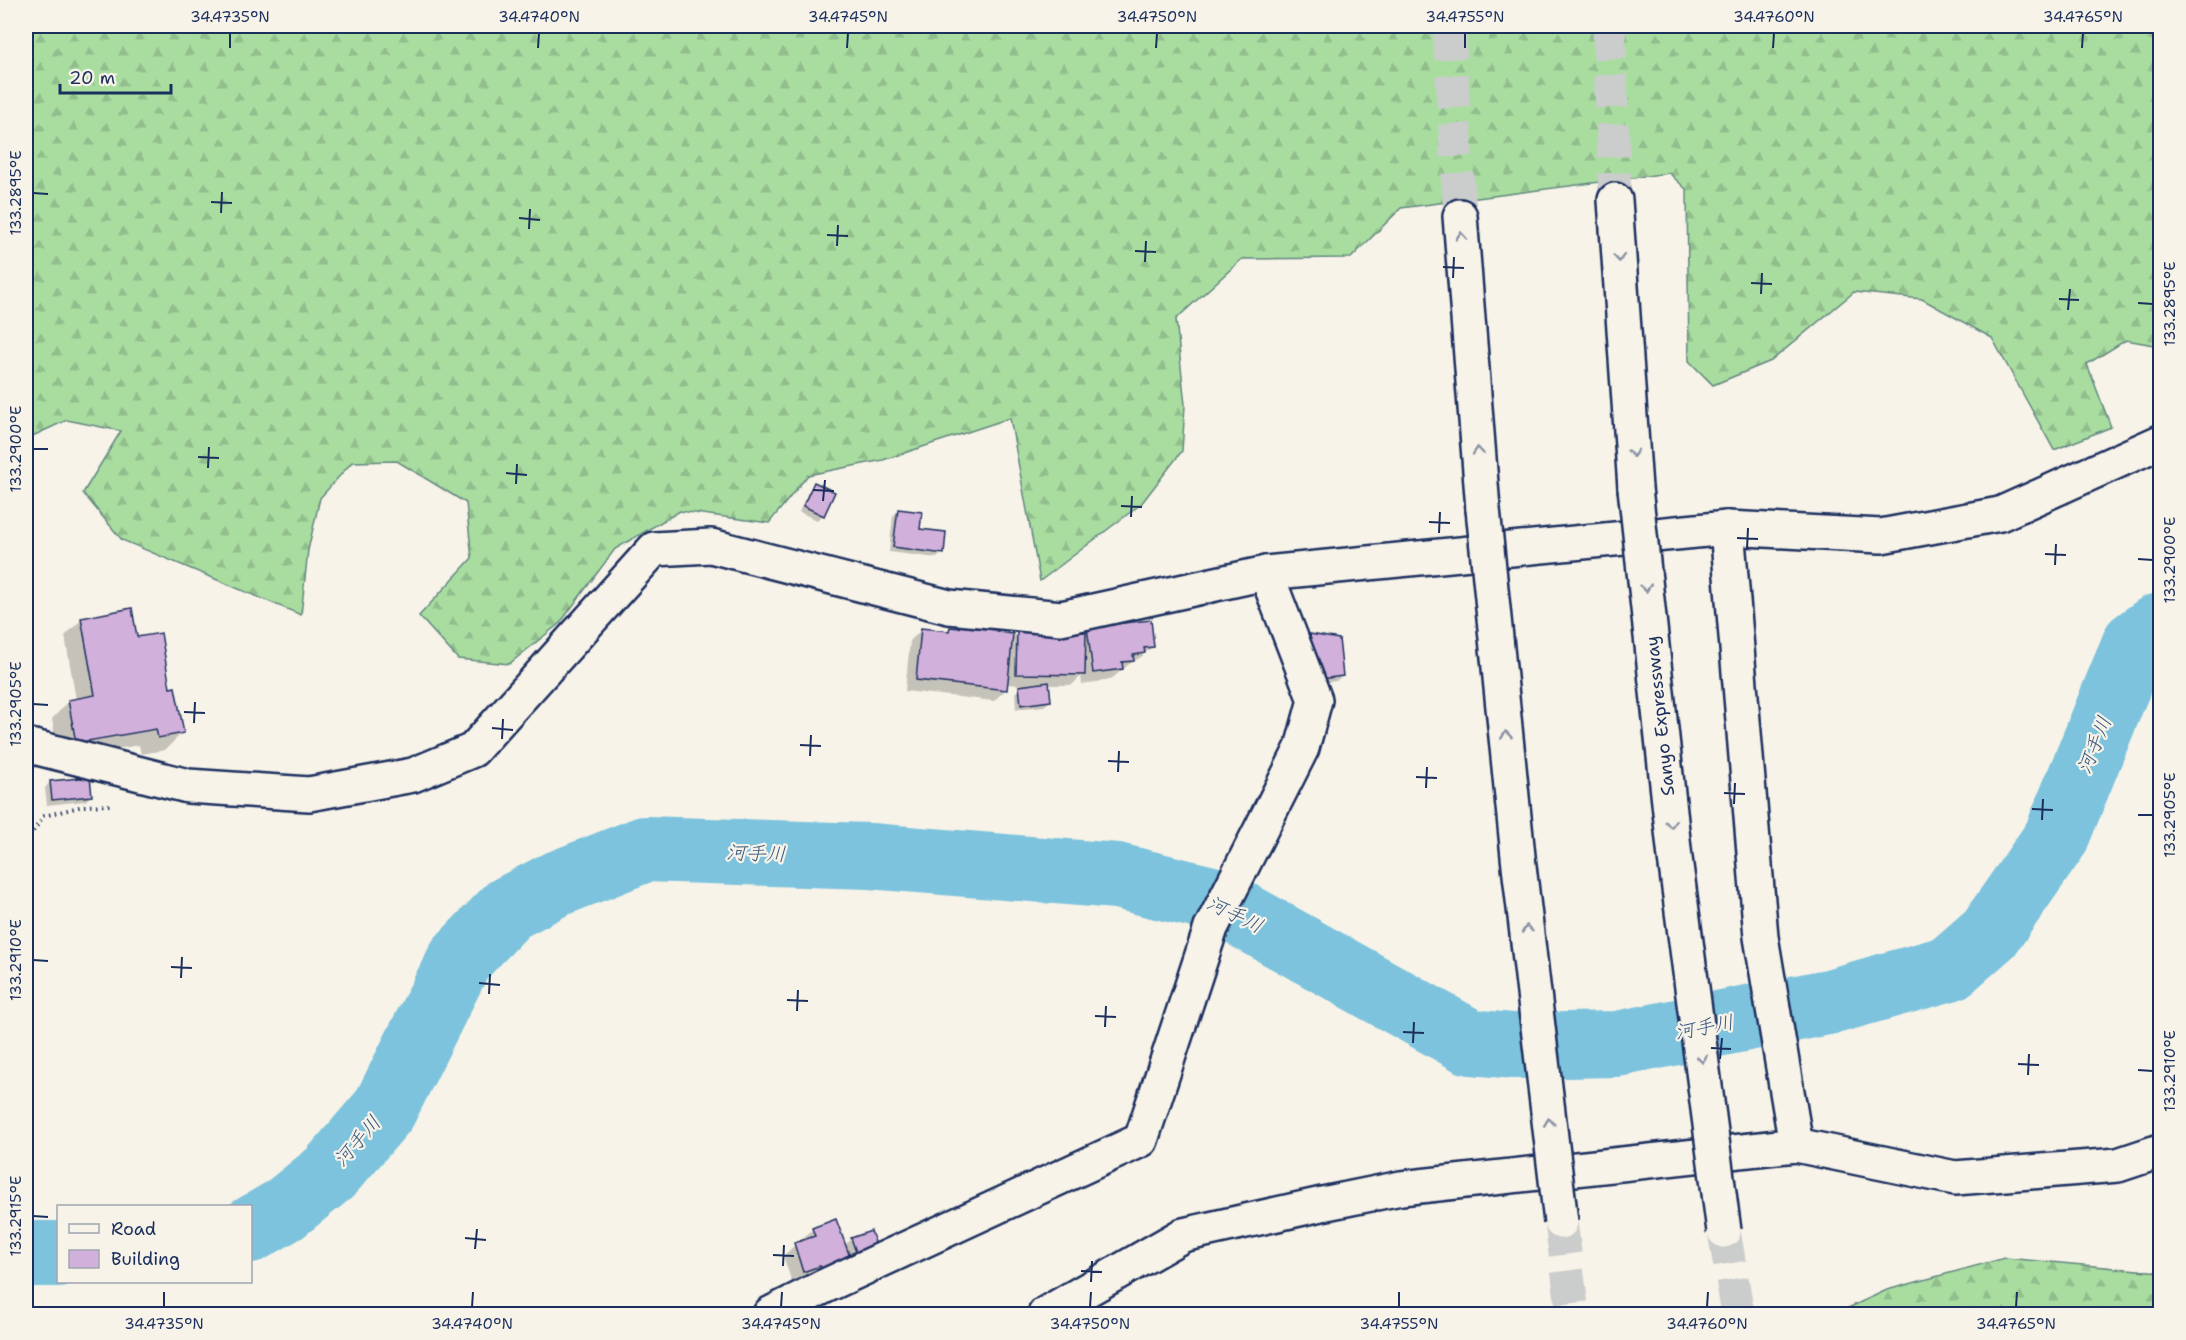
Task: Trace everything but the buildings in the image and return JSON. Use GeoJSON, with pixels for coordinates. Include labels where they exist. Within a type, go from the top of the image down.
{"type":"FeatureCollection","features":[{"type":"Feature","properties":{"kind":"main road","name":"Sanyo Expressway"},"geometry":{"type":"LineString","coordinates":[[1615,200],[1635,488],[1675,858],[1724,1231]]}},
{"type":"Feature","properties":{"kind":"main road"},"geometry":{"type":"LineString","coordinates":[[1460,216],[1483,509],[1519,866],[1561,1222]]}},
{"type":"Feature","properties":{"kind":"main road"},"geometry":{"type":"LineString","coordinates":[[26,745],[189,786],[309,794],[413,775],[472,750],[654,549],[711,546],[949,607],[1061,618],[1266,573],[1727,528],[1881,536],[2000,514],[2160,442]]}},
{"type":"Feature","properties":{"kind":"main road"},"geometry":{"type":"LineString","coordinates":[[1727,528],[1761,937],[1796,1144]]}},
{"type":"Feature","properties":{"kind":"main road"},"geometry":{"type":"LineString","coordinates":[[771,1314],[825,1286],[1141,1140],[1211,928],[1302,748],[1315,700],[1266,573]]}},
{"type":"Feature","properties":{"kind":"main road"},"geometry":{"type":"LineString","coordinates":[[1045,1314],[1183,1235],[1401,1188],[1796,1144],[1955,1178],[2118,1165],[2160,1151]]}},
{"type":"Feature","properties":{"kind":"path"},"geometry":{"type":"LineString","coordinates":[[26,841],[44,816],[83,806],[116,805]]}},
{"type":"Feature","properties":{"kind":"green space"},"geometry":{"type":"Polygon","coordinates":[[[26,26],[2160,26],[2160,346],[2126,340],[2087,364],[2111,427],[2054,450],[1992,338],[1922,299],[1854,292],[1771,361],[1713,385],[1689,361],[1687,190],[1669,173],[1401,208],[1351,258],[1242,259],[1176,319],[1185,405],[1182,451],[1141,504],[1040,581],[1010,418],[883,460],[808,475],[769,523],[680,511],[615,549],[560,623],[509,664],[458,659],[419,616],[472,558],[466,503],[397,461],[352,462],[320,498],[308,550],[301,615],[122,540],[83,493],[121,431],[67,420],[26,439],[26,26]]]}},
{"type":"Feature","properties":{"kind":"green space"},"geometry":{"type":"Polygon","coordinates":[[[2005,1258],[2160,1272],[2160,1314],[1835,1314],[1887,1290],[2005,1258]]]}},
{"type":"Feature","properties":{"kind":"waterway","name":"河手川"},"geometry":{"type":"LineString","coordinates":[[252,1229],[284,1210],[330,1173],[384,1110],[460,959],[508,909],[554,885],[645,849],[870,856],[1117,876],[1216,900],[1470,1042],[1514,1046],[1617,1044],[1833,1001],[1950,968],[1990,933],[2056,838],[2135,643],[2157,627],[2160,628]]}},
{"type":"Feature","properties":{"kind":"waterway","name":"河手川"},"geometry":{"type":"LineString","coordinates":[[26,1254],[57,1254]]}},
{"type":"Feature","properties":{"kind":"tunnel"},"geometry":{"type":"LineString","coordinates":[[1449,26],[1460,216]]}},
{"type":"Feature","properties":{"kind":"tunnel"},"geometry":{"type":"LineString","coordinates":[[1609,26],[1615,200]]}},
{"type":"Feature","properties":{"kind":"tunnel"},"geometry":{"type":"LineString","coordinates":[[1561,1222],[1573,1314]]}},
{"type":"Feature","properties":{"kind":"tunnel"},"geometry":{"type":"LineString","coordinates":[[1724,1231],[1738,1314]]}}]}
